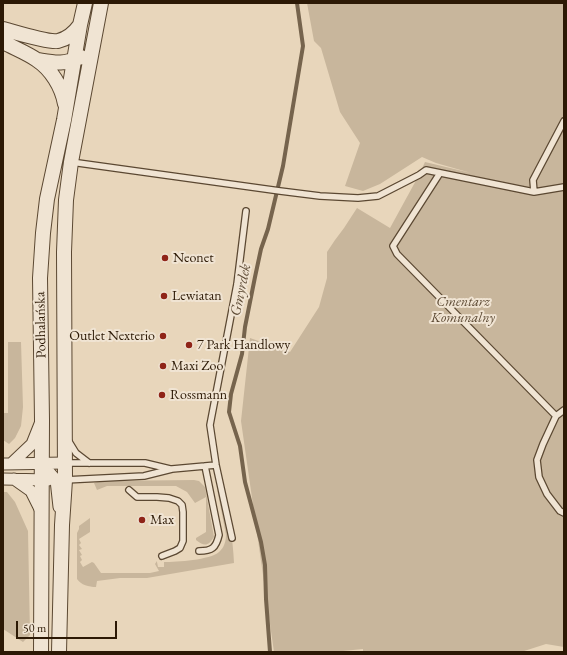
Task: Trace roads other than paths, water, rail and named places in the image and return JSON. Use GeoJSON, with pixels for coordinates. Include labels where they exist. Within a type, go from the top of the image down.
{"type":"FeatureCollection","features":[{"type":"Feature","properties":{"kind":"street","name":"Podhalańska"},"geometry":{"type":"LineString","coordinates":[[59,652],[62,525],[51,475],[42,420],[40,278],[47,199],[85,3]]}},
{"type":"Feature","properties":{"kind":"street","name":"Podhalańska"},"geometry":{"type":"LineString","coordinates":[[41,652],[42,512],[51,475],[61,463],[65,435],[64,252],[66,200],[71,162],[101,3]]}},
{"type":"Feature","properties":{"kind":"street"},"geometry":{"type":"LineString","coordinates":[[57,42],[66,38],[77,30],[80,25]]}},
{"type":"Feature","properties":{"kind":"street"},"geometry":{"type":"LineString","coordinates":[[3,29],[57,42],[80,66],[86,82]]}},
{"type":"Feature","properties":{"kind":"street"},"geometry":{"type":"LineString","coordinates":[[3,42],[37,60],[53,76],[61,88],[66,107]]}},
{"type":"Feature","properties":{"kind":"street"},"geometry":{"type":"LineString","coordinates":[[37,60],[57,63],[70,62],[86,54],[93,44]]}},
{"type":"Feature","properties":{"kind":"street"},"geometry":{"type":"LineString","coordinates":[[8,464],[32,444],[42,420]]}},
{"type":"Feature","properties":{"kind":"street"},"geometry":{"type":"LineString","coordinates":[[8,479],[51,475],[61,463]]}},
{"type":"Feature","properties":{"kind":"street"},"geometry":{"type":"LineString","coordinates":[[8,464],[51,475]]}},
{"type":"Feature","properties":{"kind":"street"},"geometry":{"type":"LineString","coordinates":[[8,479],[31,492],[42,512]]}},
{"type":"Feature","properties":{"kind":"lane"},"geometry":{"type":"LineString","coordinates":[[534,192],[533,180],[564,121]]}},
{"type":"Feature","properties":{"kind":"lane"},"geometry":{"type":"LineString","coordinates":[[71,162],[269,190],[350,198],[378,196],[426,170],[534,192],[564,186]]}},
{"type":"Feature","properties":{"kind":"lane"},"geometry":{"type":"LineString","coordinates":[[440,173],[392,246],[397,254],[556,416]]}},
{"type":"Feature","properties":{"kind":"lane"},"geometry":{"type":"LineString","coordinates":[[232,538],[216,465],[210,425],[238,284],[246,211]]}},
{"type":"Feature","properties":{"kind":"lane"},"geometry":{"type":"LineString","coordinates":[[564,410],[556,416],[537,460],[540,477],[547,494],[560,511],[564,513]]}},
{"type":"Feature","properties":{"kind":"lane"},"geometry":{"type":"LineString","coordinates":[[65,435],[76,453],[89,463]]}},
{"type":"Feature","properties":{"kind":"lane"},"geometry":{"type":"LineString","coordinates":[[61,463],[144,463],[172,469]]}},
{"type":"Feature","properties":{"kind":"lane"},"geometry":{"type":"LineString","coordinates":[[51,475],[144,476],[172,469],[216,465]]}},
{"type":"Feature","properties":{"kind":"lane"},"geometry":{"type":"LineString","coordinates":[[199,551],[209,550],[214,547],[219,535],[205,466]]}},
{"type":"Feature","properties":{"kind":"lane"},"geometry":{"type":"LineString","coordinates":[[129,490],[136,497],[157,496],[174,499],[182,506],[183,541],[180,548],[162,556]]}},
{"type":"Feature","properties":{"kind":"waterway","name":"Gmyrdek"},"geometry":{"type":"LineString","coordinates":[[270,652],[265,565],[261,542],[245,482],[240,446],[229,412],[231,394],[242,354],[245,327],[261,249],[268,229],[283,166],[303,46],[297,3]]}},
{"type":"Feature","properties":{"kind":"place","name":"Neonet"},"geometry":{"type":"Point","coordinates":[165,258]}},
{"type":"Feature","properties":{"kind":"place","name":"Lewiatan"},"geometry":{"type":"Point","coordinates":[164,296]}},
{"type":"Feature","properties":{"kind":"place","name":"Outlet Nexterio"},"geometry":{"type":"Point","coordinates":[163,336]}},
{"type":"Feature","properties":{"kind":"place","name":"7 Park Handlowy"},"geometry":{"type":"Point","coordinates":[189,345]}},
{"type":"Feature","properties":{"kind":"place","name":"Maxi Zoo"},"geometry":{"type":"Point","coordinates":[163,366]}},
{"type":"Feature","properties":{"kind":"place","name":"Rossmann"},"geometry":{"type":"Point","coordinates":[162,395]}},
{"type":"Feature","properties":{"kind":"place","name":"Max"},"geometry":{"type":"Point","coordinates":[142,520]}},
{"type":"Feature","properties":{"kind":"park label","name":"Cmentarz Komunalny"},"geometry":{"type":"Point","coordinates":[463,310]}}]}
